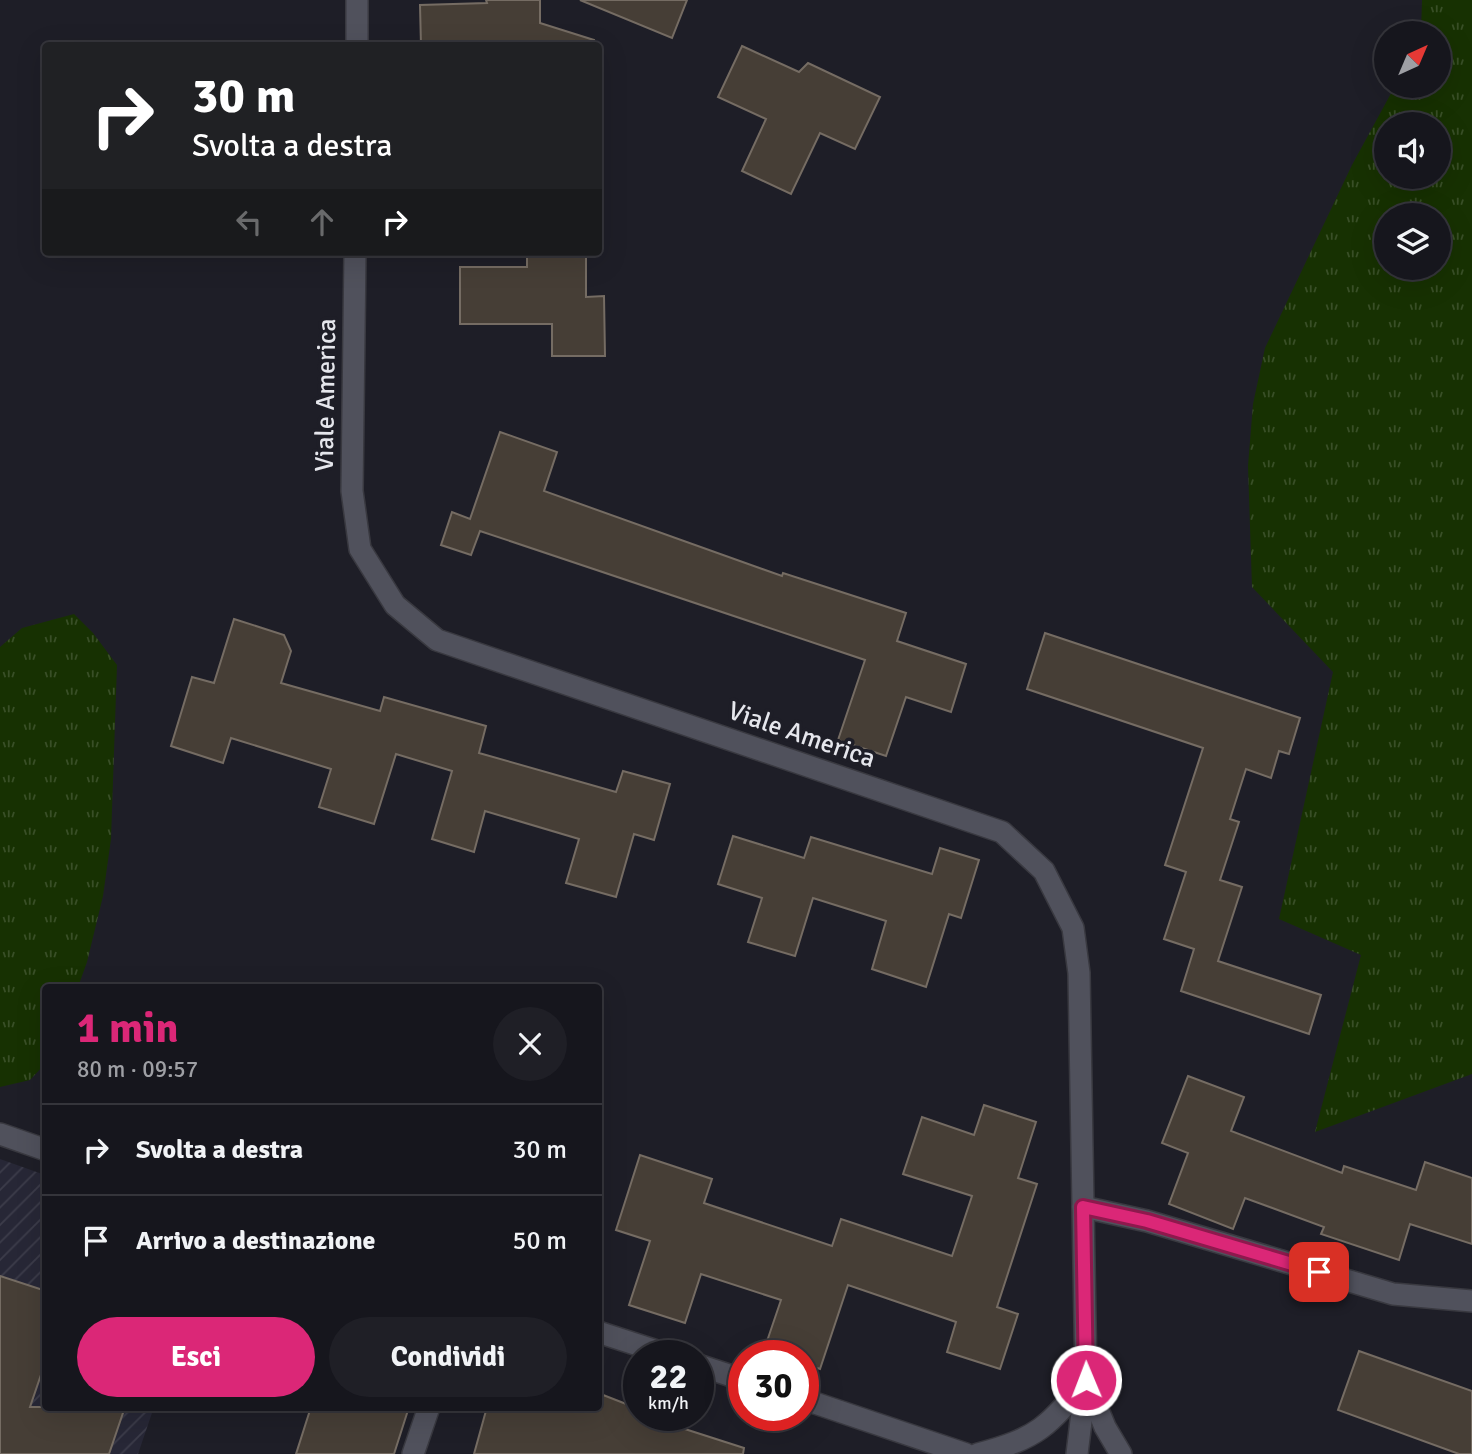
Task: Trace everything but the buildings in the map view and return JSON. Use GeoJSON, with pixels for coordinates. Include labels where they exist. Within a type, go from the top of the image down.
{"type":"FeatureCollection","features":[{"type":"Feature","properties":{"kind":"street"},"geometry":{"type":"LineString","coordinates":[[357,0],[357,42]]}},
{"type":"Feature","properties":{"kind":"street","name":"Viale America"},"geometry":{"type":"LineString","coordinates":[[355,256],[352,491],[360,549],[395,605],[437,640],[1002,832],[1044,871],[1073,928],[1082,1018],[1086,1380],[1077,1454]]}},
{"type":"Feature","properties":{"kind":"street"},"geometry":{"type":"LineString","coordinates":[[0,1134],[42,1149]]}},
{"type":"Feature","properties":{"kind":"street"},"geometry":{"type":"LineString","coordinates":[[1083,1207],[1147,1221],[1393,1294],[1472,1301]]}},
{"type":"Feature","properties":{"kind":"street"},"geometry":{"type":"LineString","coordinates":[[602,1333],[623,1340]]}},
{"type":"Feature","properties":{"kind":"street"},"geometry":{"type":"LineString","coordinates":[[978,1454],[1020,1441],[1037,1432],[1056,1416],[1086,1380],[1105,1427],[1121,1454]]}},
{"type":"Feature","properties":{"kind":"street"},"geometry":{"type":"LineString","coordinates":[[819,1404],[966,1454]]}},
{"type":"Feature","properties":{"kind":"street"},"geometry":{"type":"LineString","coordinates":[[413,1454],[428,1411]]}},
{"type":"Feature","properties":{"kind":"shaded area"},"geometry":{"type":"Polygon","coordinates":[[[0,1159],[42,1174],[42,1411],[153,1411],[138,1454],[0,1454],[0,1159]]]}},
{"type":"Feature","properties":{"kind":"green space"},"geometry":{"type":"Polygon","coordinates":[[[1422,0],[1472,0],[1472,1074],[1315,1132],[1361,955],[1279,919],[1333,672],[1252,587],[1248,466],[1253,404],[1265,348],[1374,125],[1374,189],[1451,189],[1451,112],[1381,112],[1388,98],[1451,98],[1451,21],[1421,21],[1422,0]]]}},
{"type":"Feature","properties":{"kind":"green space"},"geometry":{"type":"Polygon","coordinates":[[[74,614],[93,633],[117,665],[111,839],[103,896],[79,984],[42,984],[42,1067],[30,1080],[0,1087],[0,647],[22,628],[74,614]]]}},
{"type":"Feature","properties":{"kind":"route"},"geometry":{"type":"LineString","coordinates":[[1086,1380],[1083,1207],[1147,1221],[1319,1272]]}}]}
